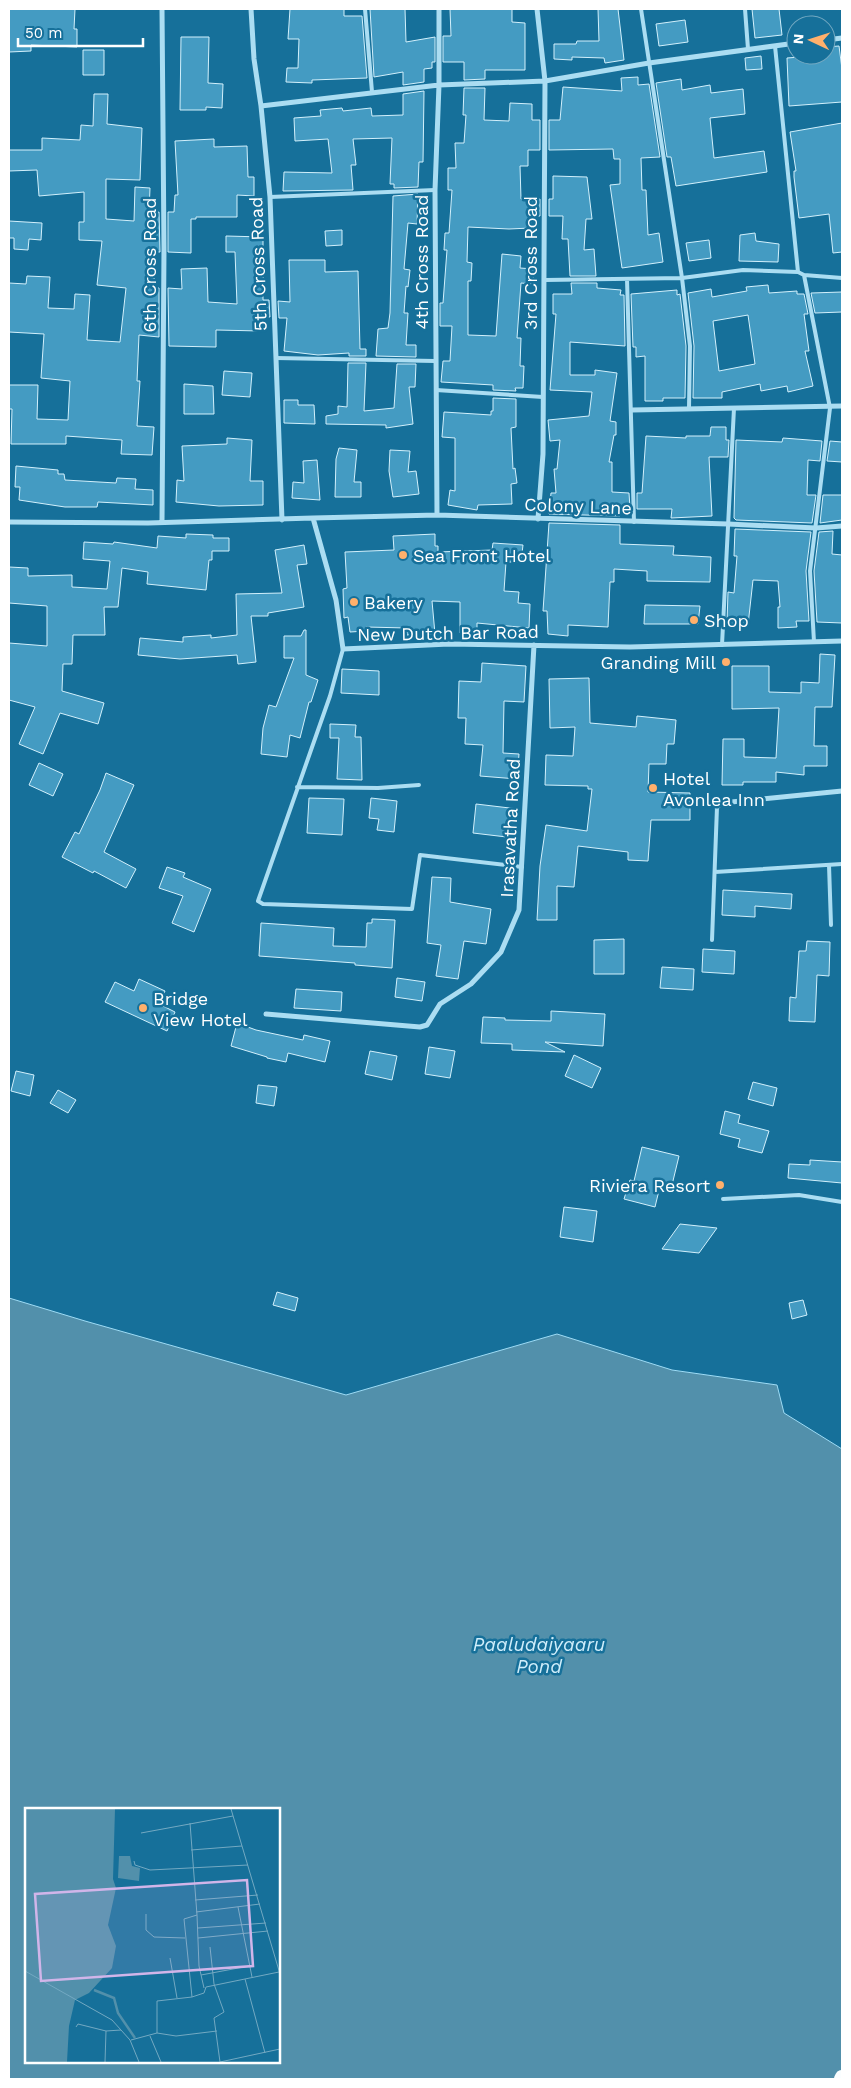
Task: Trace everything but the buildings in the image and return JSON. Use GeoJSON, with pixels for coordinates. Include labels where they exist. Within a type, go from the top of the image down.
{"type":"FeatureCollection","features":[{"type":"Feature","properties":{"kind":"street","name":"6th Cross Road"},"geometry":{"type":"LineString","coordinates":[[162,9],[162,522]]}},
{"type":"Feature","properties":{"kind":"street","name":"5th Cross Road"},"geometry":{"type":"LineString","coordinates":[[251,9],[254,59],[261,106],[270,198],[282,520]]}},
{"type":"Feature","properties":{"kind":"street","name":"4th Cross Road"},"geometry":{"type":"LineString","coordinates":[[437,515],[435,190],[439,85],[439,9]]}},
{"type":"Feature","properties":{"kind":"street","name":"3rd Cross Road"},"geometry":{"type":"LineString","coordinates":[[537,9],[545,81],[543,454],[538,519]]}},
{"type":"Feature","properties":{"kind":"street"},"geometry":{"type":"LineString","coordinates":[[261,106],[439,85],[545,81],[650,63],[786,44]]}},
{"type":"Feature","properties":{"kind":"street"},"geometry":{"type":"LineString","coordinates":[[632,410],[830,408],[842,406]]}},
{"type":"Feature","properties":{"kind":"street","name":"Colony Lane"},"geometry":{"type":"LineString","coordinates":[[313,518],[437,515],[816,528],[842,526]]}},
{"type":"Feature","properties":{"kind":"street"},"geometry":{"type":"LineString","coordinates":[[9,522],[162,522],[313,518]]}},
{"type":"Feature","properties":{"kind":"street","name":"New Dutch Bar Road"},"geometry":{"type":"LineString","coordinates":[[313,518],[336,600],[344,648],[449,644],[630,648],[842,641]]}},
{"type":"Feature","properties":{"kind":"street","name":"Irasavatha Road"},"geometry":{"type":"LineString","coordinates":[[266,1014],[420,1027],[427,1026],[440,1004],[471,984],[501,952],[519,910],[534,646]]}},
{"type":"Feature","properties":{"kind":"street"},"geometry":{"type":"LineString","coordinates":[[717,807],[720,803],[842,791]]}},
{"type":"Feature","properties":{"kind":"lane"},"geometry":{"type":"LineString","coordinates":[[365,9],[372,92]]}},
{"type":"Feature","properties":{"kind":"lane"},"geometry":{"type":"LineString","coordinates":[[641,9],[682,278],[690,346],[689,408]]}},
{"type":"Feature","properties":{"kind":"lane"},"geometry":{"type":"LineString","coordinates":[[745,9],[748,49]]}},
{"type":"Feature","properties":{"kind":"lane"},"geometry":{"type":"LineString","coordinates":[[775,46],[798,272]]}},
{"type":"Feature","properties":{"kind":"lane"},"geometry":{"type":"LineString","coordinates":[[270,198],[435,190]]}},
{"type":"Feature","properties":{"kind":"lane"},"geometry":{"type":"LineString","coordinates":[[544,280],[682,278],[743,270],[798,272],[804,275],[842,278]]}},
{"type":"Feature","properties":{"kind":"lane"},"geometry":{"type":"LineString","coordinates":[[804,275],[830,408],[810,572],[814,642]]}},
{"type":"Feature","properties":{"kind":"lane"},"geometry":{"type":"LineString","coordinates":[[626,279],[632,410],[634,522]]}},
{"type":"Feature","properties":{"kind":"lane"},"geometry":{"type":"LineString","coordinates":[[276,358],[435,362]]}},
{"type":"Feature","properties":{"kind":"lane"},"geometry":{"type":"LineString","coordinates":[[436,390],[543,397]]}},
{"type":"Feature","properties":{"kind":"lane"},"geometry":{"type":"LineString","coordinates":[[722,645],[734,408]]}},
{"type":"Feature","properties":{"kind":"lane"},"geometry":{"type":"LineString","coordinates":[[344,648],[330,696],[258,901],[263,904],[412,910],[420,855],[522,867]]}},
{"type":"Feature","properties":{"kind":"lane"},"geometry":{"type":"LineString","coordinates":[[297,788],[378,788],[419,785]]}},
{"type":"Feature","properties":{"kind":"lane"},"geometry":{"type":"LineString","coordinates":[[712,940],[717,807]]}},
{"type":"Feature","properties":{"kind":"lane"},"geometry":{"type":"LineString","coordinates":[[714,872],[842,864]]}},
{"type":"Feature","properties":{"kind":"lane"},"geometry":{"type":"LineString","coordinates":[[829,865],[831,925]]}},
{"type":"Feature","properties":{"kind":"lane"},"geometry":{"type":"LineString","coordinates":[[722,1199],[799,1195],[842,1202]]}},
{"type":"Feature","properties":{"kind":"water","name":"Paaludaiyaaru Pond"},"geometry":{"type":"Polygon","coordinates":[[[9,1298],[346,1395],[557,1334],[672,1370],[777,1385],[784,1413],[842,1449],[842,2079],[9,2079],[9,1298]]]}},
{"type":"Feature","properties":{"kind":"place","name":"Sea Front Hotel"},"geometry":{"type":"Point","coordinates":[403,555]}},
{"type":"Feature","properties":{"kind":"place","name":"Bakery"},"geometry":{"type":"Point","coordinates":[354,602]}},
{"type":"Feature","properties":{"kind":"place","name":"Shop"},"geometry":{"type":"Point","coordinates":[694,620]}},
{"type":"Feature","properties":{"kind":"place","name":"Granding Mill"},"geometry":{"type":"Point","coordinates":[726,662]}},
{"type":"Feature","properties":{"kind":"place","name":"Hotel Avonlea Inn"},"geometry":{"type":"Point","coordinates":[653,788]}},
{"type":"Feature","properties":{"kind":"place","name":"Bridge View Hotel"},"geometry":{"type":"Point","coordinates":[143,1008]}},
{"type":"Feature","properties":{"kind":"place","name":"Riviera Resort"},"geometry":{"type":"Point","coordinates":[720,1185]}}]}
